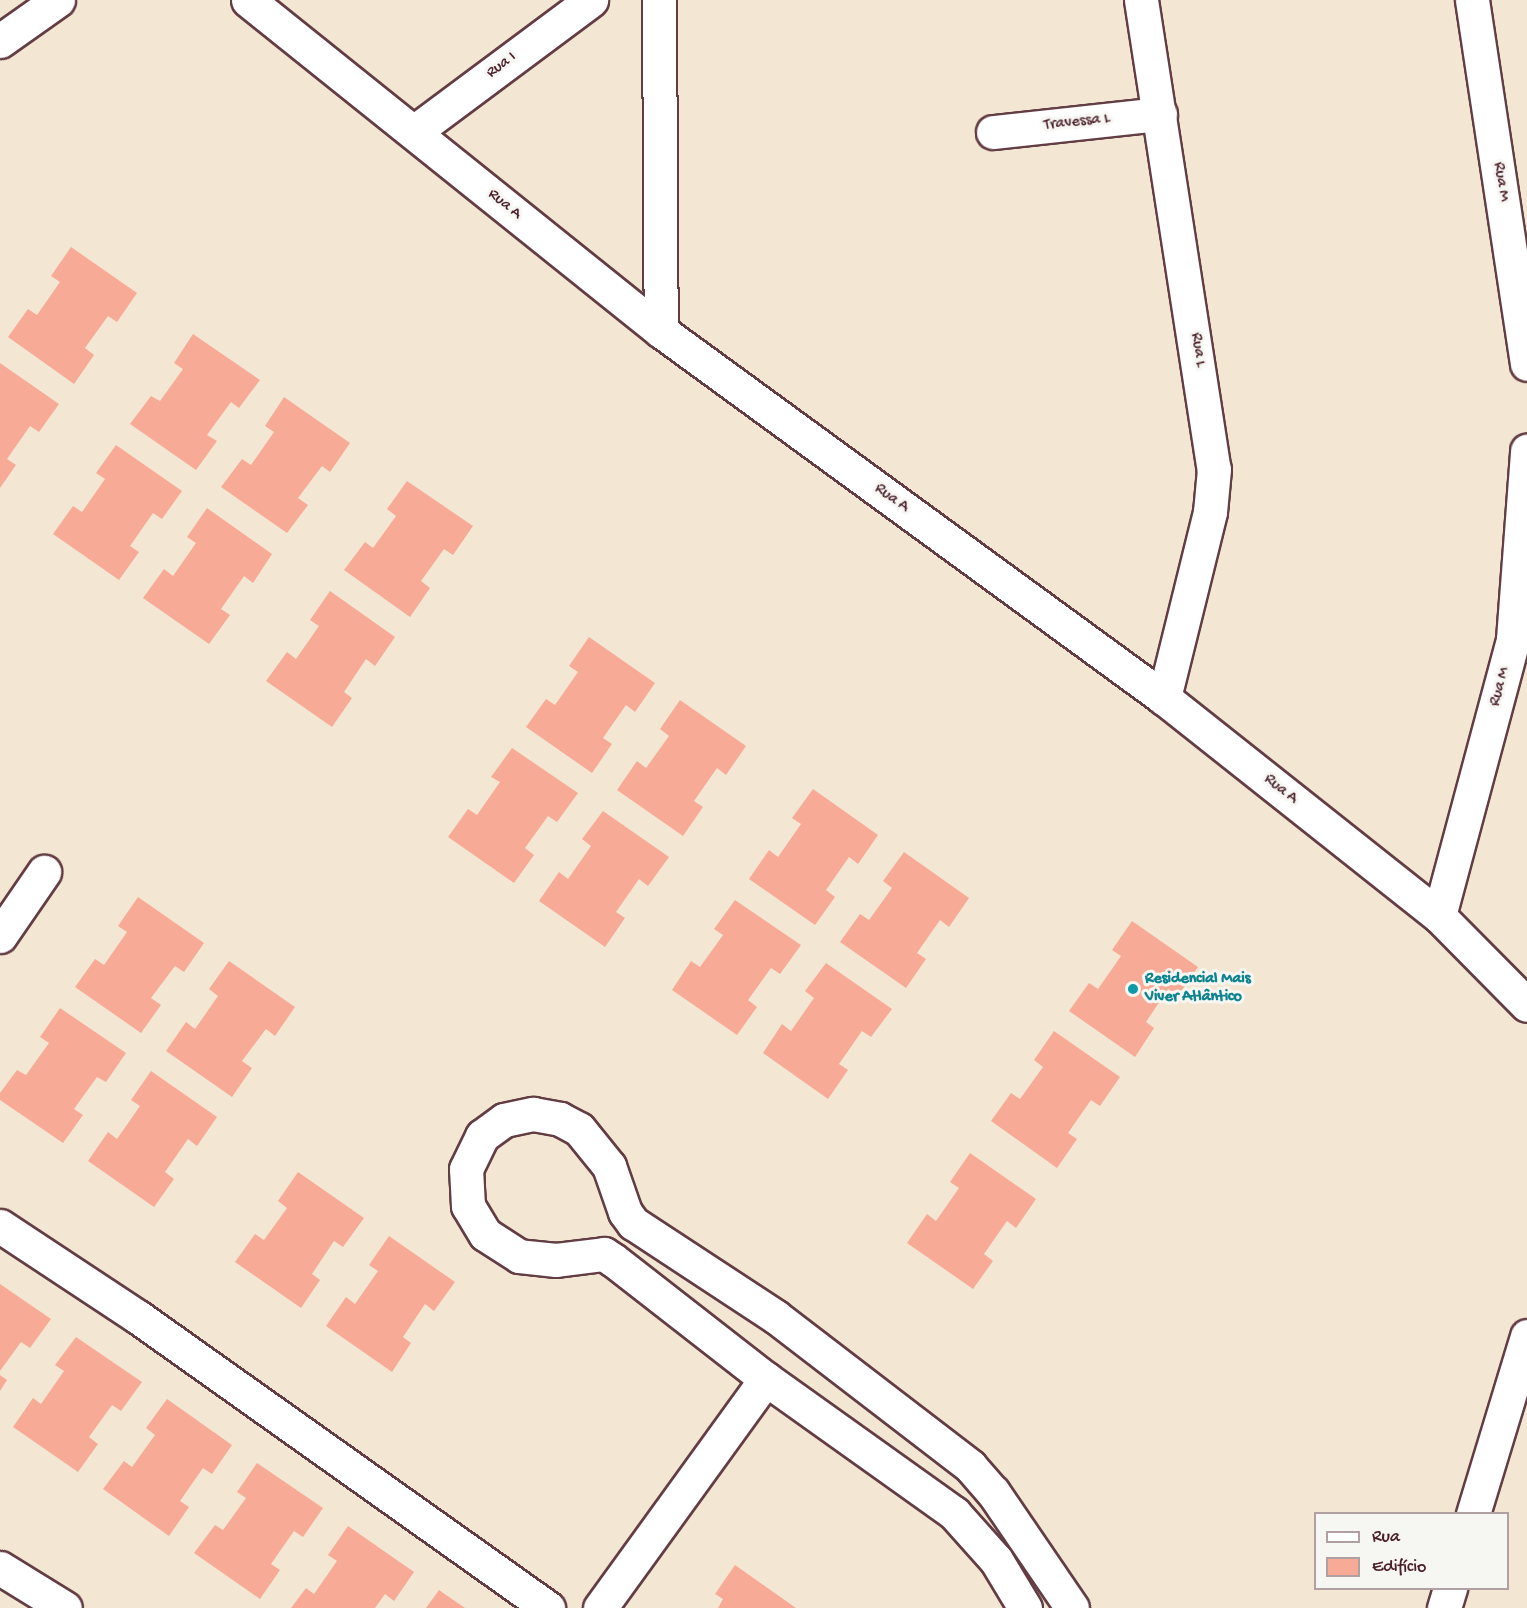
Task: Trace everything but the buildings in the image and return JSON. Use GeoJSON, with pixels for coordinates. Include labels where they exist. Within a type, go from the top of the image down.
{"type":"FeatureCollection","features":[{"type":"Feature","properties":{"kind":"street"},"geometry":{"type":"LineString","coordinates":[[0,41],[58,0]]}},
{"type":"Feature","properties":{"kind":"street","name":"Rua A"},"geometry":{"type":"LineString","coordinates":[[248,0],[661,331],[1164,698],[1439,916],[1520,990]]}},
{"type":"Feature","properties":{"kind":"street","name":"Rua I"},"geometry":{"type":"LineString","coordinates":[[414,132],[591,0]]}},
{"type":"Feature","properties":{"kind":"street"},"geometry":{"type":"LineString","coordinates":[[659,0],[661,331]]}},
{"type":"Feature","properties":{"kind":"street","name":"Rua L"},"geometry":{"type":"LineString","coordinates":[[1141,0],[1214,469],[1210,512],[1164,698]]}},
{"type":"Feature","properties":{"kind":"street","name":"Rua M"},"geometry":{"type":"LineString","coordinates":[[1472,0],[1527,364]]}},
{"type":"Feature","properties":{"kind":"street","name":"Travessa L"},"geometry":{"type":"LineString","coordinates":[[993,132],[1160,114]]}},
{"type":"Feature","properties":{"kind":"street","name":"Rua M"},"geometry":{"type":"LineString","coordinates":[[1439,916],[1513,639],[1527,452]]}},
{"type":"Feature","properties":{"kind":"street"},"geometry":{"type":"LineString","coordinates":[[0,936],[44,872]]}},
{"type":"Feature","properties":{"kind":"street"},"geometry":{"type":"LineString","coordinates":[[1025,1608],[996,1560],[954,1513],[766,1379],[604,1254],[556,1260],[519,1256],[485,1234],[468,1206],[466,1169],[482,1136],[504,1120],[533,1114],[560,1119],[579,1129],[609,1166],[625,1212],[639,1228],[776,1317],[970,1466],[993,1492],[1072,1608]]}},
{"type":"Feature","properties":{"kind":"street"},"geometry":{"type":"LineString","coordinates":[[0,1226],[138,1317],[548,1608]]}},
{"type":"Feature","properties":{"kind":"street"},"geometry":{"type":"LineString","coordinates":[[1474,1512],[1527,1336]]}},
{"type":"Feature","properties":{"kind":"street"},"geometry":{"type":"LineString","coordinates":[[600,1608],[766,1379]]}},
{"type":"Feature","properties":{"kind":"street"},"geometry":{"type":"LineString","coordinates":[[0,1568],[65,1608]]}},
{"type":"Feature","properties":{"kind":"street"},"geometry":{"type":"LineString","coordinates":[[1444,1608],[1449,1590]]}},
{"type":"Feature","properties":{"kind":"place","name":"Residencial Mais Viver Atlântico"},"geometry":{"type":"Point","coordinates":[1133,989]}}]}
